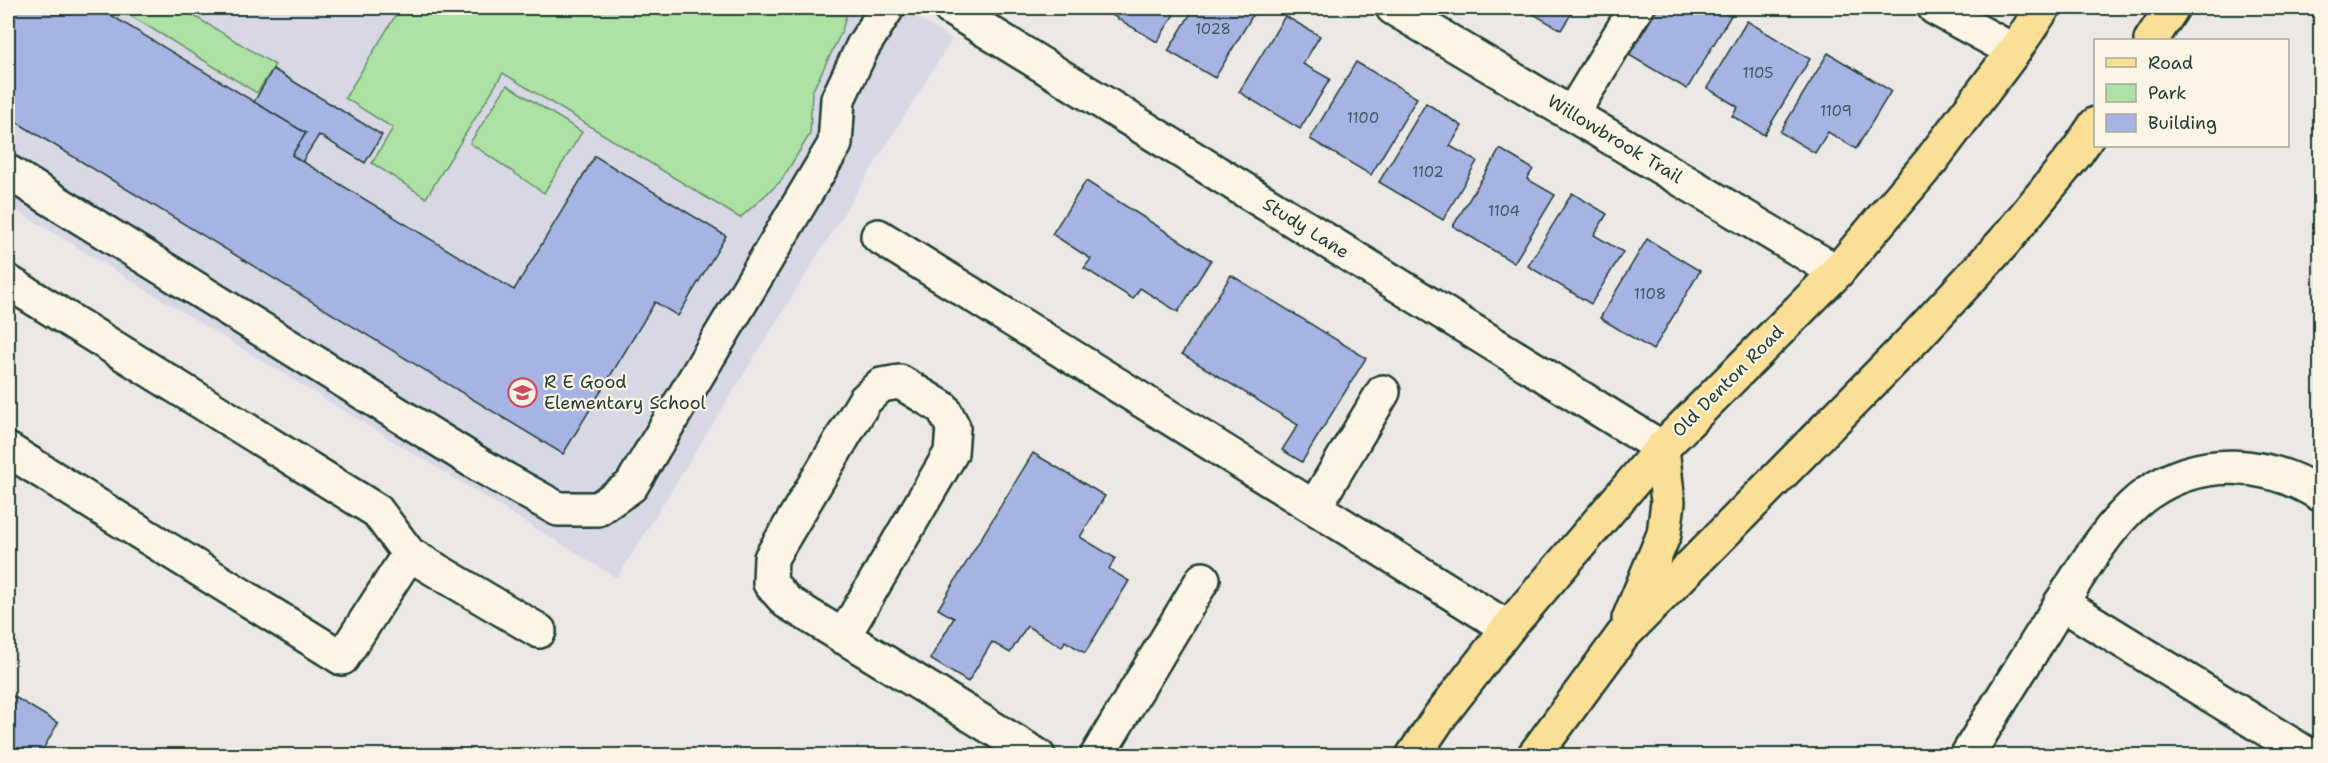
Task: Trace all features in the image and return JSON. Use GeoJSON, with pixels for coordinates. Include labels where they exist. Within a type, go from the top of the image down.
{"type":"FeatureCollection","features":[{"type":"Feature","properties":{"kind":"main road","name":"Old Denton Road"},"geometry":{"type":"LineString","coordinates":[[1413,756],[1440,716],[1508,628],[1662,448],[1837,272],[1930,162],[2014,51],[2043,8]]}},
{"type":"Feature","properties":{"kind":"main road"},"geometry":{"type":"LineString","coordinates":[[2162,24],[2191,8]]}},
{"type":"Feature","properties":{"kind":"main road"},"geometry":{"type":"LineString","coordinates":[[1534,756],[1623,635],[1923,329],[2004,242],[2077,152],[2094,127]]}},
{"type":"Feature","properties":{"kind":"main road"},"geometry":{"type":"LineString","coordinates":[[1623,635],[1664,534],[1668,501],[1662,448]]}},
{"type":"Feature","properties":{"kind":"street"},"geometry":{"type":"LineString","coordinates":[[8,172],[483,467],[558,510],[598,509],[631,486],[835,144],[838,99],[863,46],[887,8]]}},
{"type":"Feature","properties":{"kind":"street","name":"Study Lane"},"geometry":{"type":"LineString","coordinates":[[950,8],[1662,448]]}},
{"type":"Feature","properties":{"kind":"street","name":"Willowbrook Trail"},"geometry":{"type":"LineString","coordinates":[[1393,8],[1837,272]]}},
{"type":"Feature","properties":{"kind":"street"},"geometry":{"type":"LineString","coordinates":[[1572,114],[1636,8]]}},
{"type":"Feature","properties":{"kind":"street"},"geometry":{"type":"LineString","coordinates":[[1935,8],[2014,51]]}},
{"type":"Feature","properties":{"kind":"street"},"geometry":{"type":"LineString","coordinates":[[878,236],[1508,628]]}},
{"type":"Feature","properties":{"kind":"street"},"geometry":{"type":"LineString","coordinates":[[8,282],[377,511],[409,554],[539,631]]}},
{"type":"Feature","properties":{"kind":"street"},"geometry":{"type":"LineString","coordinates":[[843,637],[951,453],[953,427],[943,408],[900,382],[881,385],[865,400],[771,558],[770,583],[787,602],[843,637],[1038,756]]}},
{"type":"Feature","properties":{"kind":"street"},"geometry":{"type":"LineString","coordinates":[[1315,506],[1383,392]]}},
{"type":"Feature","properties":{"kind":"street"},"geometry":{"type":"LineString","coordinates":[[8,450],[342,658],[409,554]]}},
{"type":"Feature","properties":{"kind":"street"},"geometry":{"type":"LineString","coordinates":[[1967,756],[2061,603],[2109,532],[2148,493],[2195,470],[2254,467],[2308,486],[2320,494]]}},
{"type":"Feature","properties":{"kind":"street"},"geometry":{"type":"LineString","coordinates":[[1097,756],[1203,579]]}},
{"type":"Feature","properties":{"kind":"street"},"geometry":{"type":"LineString","coordinates":[[2061,603],[2310,756]]}},
{"type":"Feature","properties":{"kind":"shaded area","name":"R E Good Elementary School"},"geometry":{"type":"Polygon","coordinates":[[[8,8],[901,8],[952,39],[617,578],[8,205],[8,8]]]}},
{"type":"Feature","properties":{"kind":"green space"},"geometry":{"type":"Polygon","coordinates":[[[118,8],[181,8],[275,65],[257,93],[118,8]]]}},
{"type":"Feature","properties":{"kind":"green space"},"geometry":{"type":"Polygon","coordinates":[[[400,8],[848,8],[842,31],[812,92],[810,134],[781,181],[740,218],[503,73],[426,198],[372,163],[393,128],[345,98],[400,8]]]}},
{"type":"Feature","properties":{"kind":"green space"},"geometry":{"type":"Polygon","coordinates":[[[507,85],[582,132],[544,193],[470,143],[507,85]]]}},
{"type":"Feature","properties":{"kind":"building"},"geometry":{"type":"Polygon","coordinates":[[[8,8],[99,8],[306,133],[292,155],[514,290],[595,156],[726,236],[678,316],[655,302],[563,454],[8,117],[8,8]]]}},
{"type":"Feature","properties":{"kind":"building"},"geometry":{"type":"Polygon","coordinates":[[[1100,8],[1178,8],[1157,42],[1100,8]]]}},
{"type":"Feature","properties":{"kind":"building"},"geometry":{"type":"Polygon","coordinates":[[[1194,8],[1257,8],[1215,78],[1168,51],[1194,8]]]}},
{"type":"Feature","properties":{"kind":"building"},"geometry":{"type":"Polygon","coordinates":[[[1523,8],[1575,8],[1561,30],[1523,8]]]}},
{"type":"Feature","properties":{"kind":"building"},"geometry":{"type":"Polygon","coordinates":[[[1658,8],[1725,8],[1733,12],[1687,89],[1629,55],[1658,8]]]}},
{"type":"Feature","properties":{"kind":"building"},"geometry":{"type":"Polygon","coordinates":[[[1285,16],[1320,36],[1303,64],[1330,79],[1300,129],[1239,92],[1285,16]]]}},
{"type":"Feature","properties":{"kind":"building"},"geometry":{"type":"Polygon","coordinates":[[[1747,21],[1810,59],[1764,135],[1732,116],[1738,107],[1707,88],[1747,21]]]}},
{"type":"Feature","properties":{"kind":"building"},"geometry":{"type":"Polygon","coordinates":[[[1828,53],[1891,91],[1856,149],[1828,132],[1815,153],[1780,132],[1828,53]]]}},
{"type":"Feature","properties":{"kind":"building"},"geometry":{"type":"Polygon","coordinates":[[[1356,62],[1417,98],[1371,175],[1310,139],[1356,62]]]}},
{"type":"Feature","properties":{"kind":"building"},"geometry":{"type":"Polygon","coordinates":[[[273,69],[382,135],[365,163],[319,135],[302,162],[292,155],[306,133],[254,102],[273,69]]]}},
{"type":"Feature","properties":{"kind":"building"},"geometry":{"type":"Polygon","coordinates":[[[1426,103],[1462,126],[1450,146],[1477,161],[1443,220],[1379,182],[1426,103]]]}},
{"type":"Feature","properties":{"kind":"building"},"geometry":{"type":"Polygon","coordinates":[[[1500,149],[1533,169],[1527,179],[1555,195],[1514,263],[1453,226],[1500,149]]]}},
{"type":"Feature","properties":{"kind":"building"},"geometry":{"type":"Polygon","coordinates":[[[1086,181],[1211,260],[1178,312],[1140,288],[1133,299],[1084,268],[1091,259],[1052,234],[1086,181]]]}},
{"type":"Feature","properties":{"kind":"building"},"geometry":{"type":"Polygon","coordinates":[[[1572,193],[1607,214],[1594,235],[1623,252],[1591,304],[1528,266],[1572,193]]]}},
{"type":"Feature","properties":{"kind":"building"},"geometry":{"type":"Polygon","coordinates":[[[1647,239],[1700,271],[1653,350],[1600,318],[1647,239]]]}},
{"type":"Feature","properties":{"kind":"building"},"geometry":{"type":"Polygon","coordinates":[[[1231,275],[1366,358],[1302,462],[1282,450],[1298,425],[1182,354],[1231,275]]]}},
{"type":"Feature","properties":{"kind":"building"},"geometry":{"type":"Polygon","coordinates":[[[1033,453],[1105,496],[1080,537],[1115,558],[1109,569],[1129,581],[1085,653],[1065,641],[1062,647],[1027,626],[1010,653],[992,642],[968,682],[930,659],[954,618],[938,609],[1033,453]]]}},
{"type":"Feature","properties":{"kind":"building"},"geometry":{"type":"Polygon","coordinates":[[[8,693],[58,723],[39,756],[8,756],[8,693]]]}},
{"type":"Feature","properties":{"kind":"place","name":"R E Good Elementary School"},"geometry":{"type":"Point","coordinates":[523,392]}}]}
